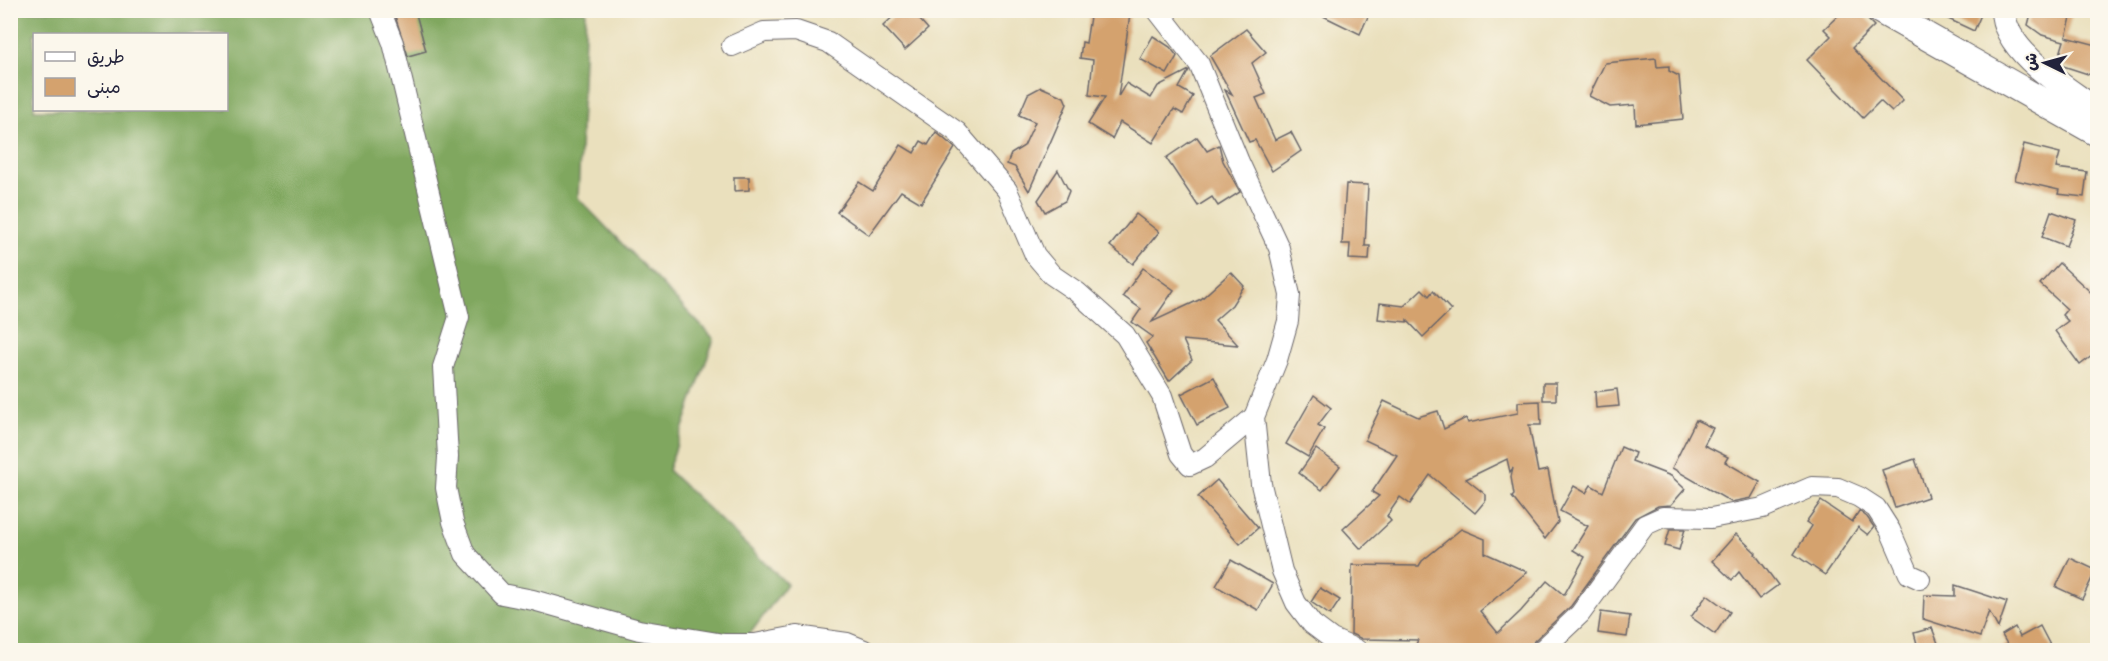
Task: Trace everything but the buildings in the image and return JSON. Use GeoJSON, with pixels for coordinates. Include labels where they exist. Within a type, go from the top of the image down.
{"type":"FeatureCollection","features":[{"type":"Feature","properties":{"kind":"main road"},"geometry":{"type":"LineString","coordinates":[[1880,10],[2097,133]]}},
{"type":"Feature","properties":{"kind":"street"},"geometry":{"type":"LineString","coordinates":[[380,10],[393,43],[459,317],[443,367],[448,457],[446,488],[453,522],[465,554],[502,594],[533,600],[639,630],[724,644],[755,644],[797,636],[847,644],[864,651]]}},
{"type":"Feature","properties":{"kind":"street"},"geometry":{"type":"LineString","coordinates":[[732,46],[764,32],[796,31],[828,42],[957,132],[1007,190],[1035,255],[1052,275],[1077,292],[1125,335],[1162,396],[1181,454],[1190,465],[1205,458],[1254,417],[1267,390],[1288,321],[1290,295],[1280,248],[1239,162],[1199,64],[1157,10]]}},
{"type":"Feature","properties":{"kind":"street"},"geometry":{"type":"LineString","coordinates":[[2003,10],[2006,26],[2020,50],[2037,66],[2097,111]]}},
{"type":"Feature","properties":{"kind":"street"},"geometry":{"type":"LineString","coordinates":[[1254,417],[1262,484],[1282,572],[1296,603],[1312,624],[1332,639],[1357,651]]}},
{"type":"Feature","properties":{"kind":"street"},"geometry":{"type":"LineString","coordinates":[[1542,651],[1580,614],[1646,525],[1663,516],[1711,518],[1763,508],[1812,487],[1838,488],[1876,508],[1890,530],[1909,574],[1920,579]]}},
{"type":"Feature","properties":{"kind":"green space"},"geometry":{"type":"Polygon","coordinates":[[[10,11],[586,11],[578,198],[714,339],[668,470],[787,584],[738,650],[11,650],[10,11]]]}}]}
